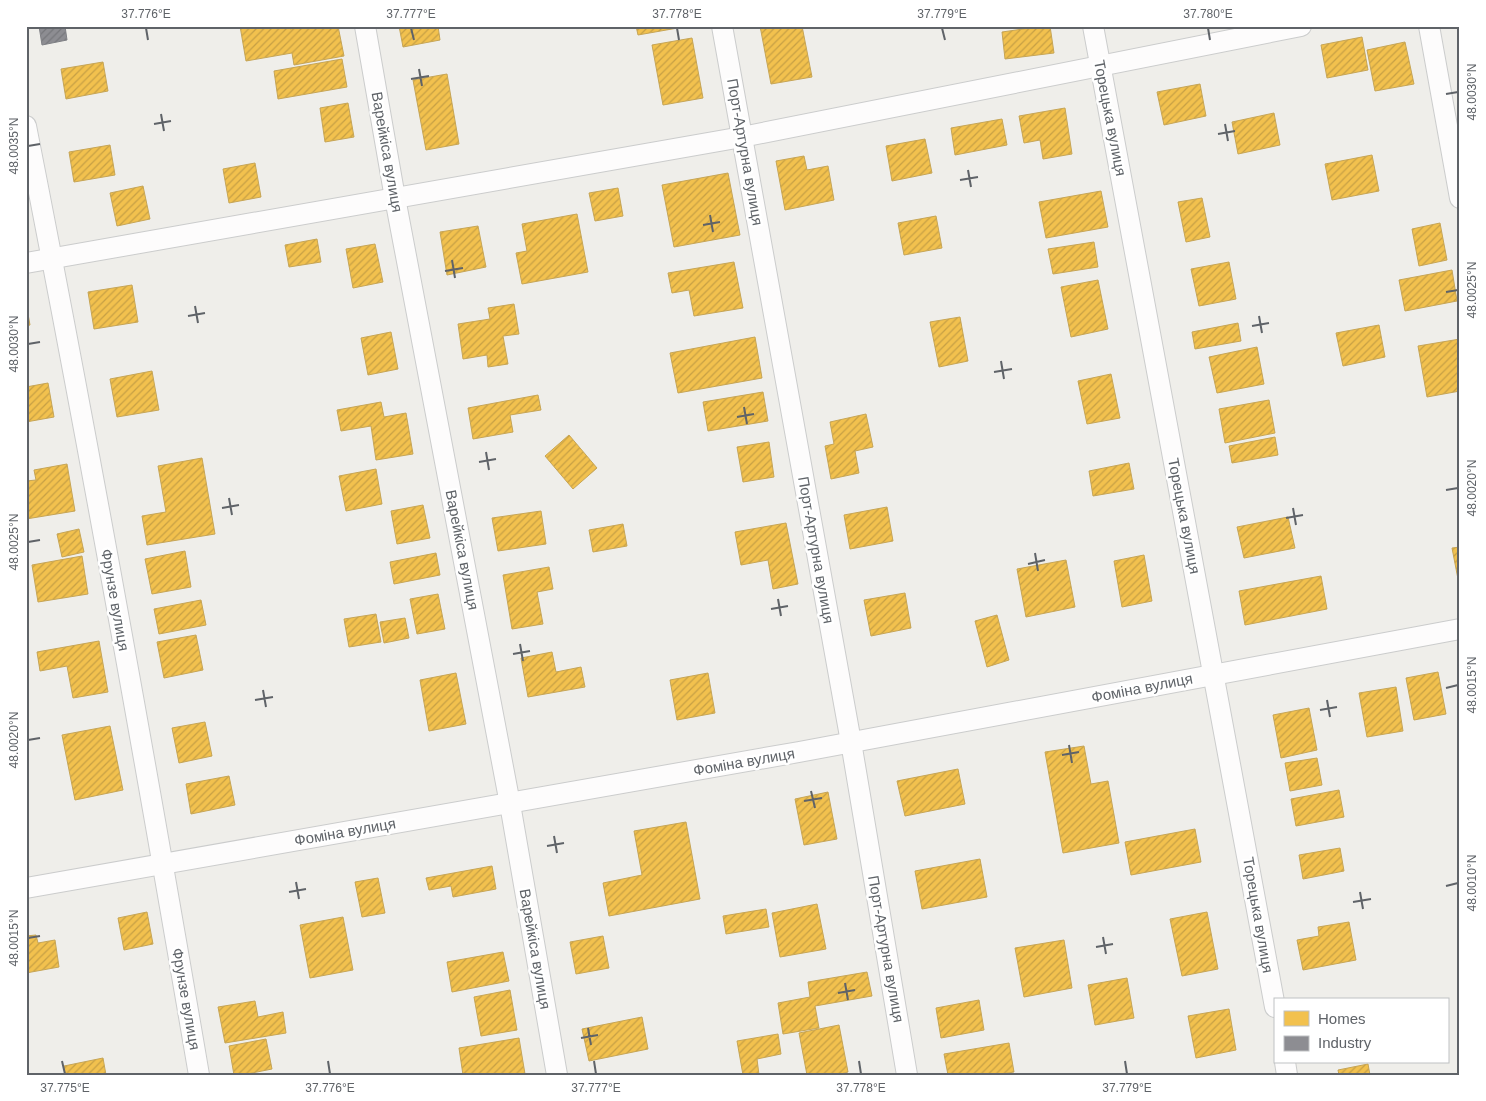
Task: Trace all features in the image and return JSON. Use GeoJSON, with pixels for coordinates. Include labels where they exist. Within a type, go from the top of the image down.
{"type":"FeatureCollection","features":[{"type":"Feature","properties":{"kind":"street","name":"Варейкіса вулиця"},"geometry":{"type":"LineString","coordinates":[[365,26],[395,198],[510,804],[557,1075]]}},
{"type":"Feature","properties":{"kind":"street","name":"Порт-Артурна вулиця"},"geometry":{"type":"LineString","coordinates":[[722,26],[851,742],[907,1075]]}},
{"type":"Feature","properties":{"kind":"street","name":"Торецька вулиця"},"geometry":{"type":"LineString","coordinates":[[1093,26],[1274,1001]]}},
{"type":"Feature","properties":{"kind":"street"},"geometry":{"type":"LineString","coordinates":[[26,263],[742,137],[1301,26]]}},
{"type":"Feature","properties":{"kind":"street"},"geometry":{"type":"LineString","coordinates":[[1429,26],[1460,198]]}},
{"type":"Feature","properties":{"kind":"street","name":"Фрунзе вулиця"},"geometry":{"type":"LineString","coordinates":[[26,126],[163,864],[199,1075]]}},
{"type":"Feature","properties":{"kind":"street","name":"Фоміна вулиця"},"geometry":{"type":"LineString","coordinates":[[26,888],[510,804],[1460,629]]}},
{"type":"Feature","properties":{"kind":"building: Homes"},"geometry":{"type":"Polygon","coordinates":[[[240,26],[289,26],[290,29],[302,26],[338,26],[344,56],[294,65],[292,53],[246,61],[240,26]]]}},
{"type":"Feature","properties":{"kind":"building: Homes"},"geometry":{"type":"Polygon","coordinates":[[[399,26],[438,26],[440,40],[403,47],[399,26]]]}},
{"type":"Feature","properties":{"kind":"building: Homes"},"geometry":{"type":"Polygon","coordinates":[[[636,26],[689,26],[638,35],[636,26]]]}},
{"type":"Feature","properties":{"kind":"building: Homes"},"geometry":{"type":"Polygon","coordinates":[[[760,26],[802,26],[812,77],[771,84],[760,26]]]}},
{"type":"Feature","properties":{"kind":"building: Homes"},"geometry":{"type":"Polygon","coordinates":[[[1050,26],[1054,53],[1005,59],[1002,32],[1050,26]]]}},
{"type":"Feature","properties":{"kind":"building: Homes"},"geometry":{"type":"Polygon","coordinates":[[[1362,37],[1368,70],[1327,78],[1321,45],[1362,37]]]}},
{"type":"Feature","properties":{"kind":"building: Homes"},"geometry":{"type":"Polygon","coordinates":[[[692,38],[703,98],[663,105],[652,45],[692,38]]]}},
{"type":"Feature","properties":{"kind":"building: Homes"},"geometry":{"type":"Polygon","coordinates":[[[1405,42],[1414,84],[1375,91],[1367,50],[1405,42]]]}},
{"type":"Feature","properties":{"kind":"building: Homes"},"geometry":{"type":"Polygon","coordinates":[[[342,59],[347,87],[278,99],[274,71],[342,59]]]}},
{"type":"Feature","properties":{"kind":"building: Homes"},"geometry":{"type":"Polygon","coordinates":[[[103,62],[108,91],[66,99],[61,69],[103,62]]]}},
{"type":"Feature","properties":{"kind":"building: Homes"},"geometry":{"type":"Polygon","coordinates":[[[447,74],[459,144],[426,150],[413,80],[447,74]]]}},
{"type":"Feature","properties":{"kind":"building: Homes"},"geometry":{"type":"Polygon","coordinates":[[[1200,84],[1206,116],[1164,125],[1157,92],[1200,84]]]}},
{"type":"Feature","properties":{"kind":"building: Homes"},"geometry":{"type":"Polygon","coordinates":[[[348,103],[354,137],[325,142],[320,108],[348,103]]]}},
{"type":"Feature","properties":{"kind":"building: Homes"},"geometry":{"type":"Polygon","coordinates":[[[1065,108],[1072,154],[1043,159],[1040,140],[1024,143],[1019,116],[1065,108]]]}},
{"type":"Feature","properties":{"kind":"building: Homes"},"geometry":{"type":"Polygon","coordinates":[[[1274,113],[1280,145],[1238,154],[1232,122],[1274,113]]]}},
{"type":"Feature","properties":{"kind":"building: Homes"},"geometry":{"type":"Polygon","coordinates":[[[1002,119],[1007,145],[955,155],[951,128],[1002,119]]]}},
{"type":"Feature","properties":{"kind":"building: Homes"},"geometry":{"type":"Polygon","coordinates":[[[925,139],[932,173],[892,181],[886,146],[925,139]]]}},
{"type":"Feature","properties":{"kind":"building: Homes"},"geometry":{"type":"Polygon","coordinates":[[[110,145],[115,175],[74,182],[69,152],[110,145]]]}},
{"type":"Feature","properties":{"kind":"building: Homes"},"geometry":{"type":"Polygon","coordinates":[[[1372,155],[1379,191],[1332,200],[1325,164],[1372,155]]]}},
{"type":"Feature","properties":{"kind":"building: Homes"},"geometry":{"type":"Polygon","coordinates":[[[804,156],[807,170],[828,166],[834,200],[785,210],[776,161],[804,156]]]}},
{"type":"Feature","properties":{"kind":"building: Homes"},"geometry":{"type":"Polygon","coordinates":[[[255,163],[261,197],[229,203],[223,169],[255,163]]]}},
{"type":"Feature","properties":{"kind":"building: Homes"},"geometry":{"type":"Polygon","coordinates":[[[728,173],[740,235],[674,247],[662,185],[728,173]]]}},
{"type":"Feature","properties":{"kind":"building: Homes"},"geometry":{"type":"Polygon","coordinates":[[[143,186],[150,219],[117,226],[110,193],[143,186]]]}},
{"type":"Feature","properties":{"kind":"building: Homes"},"geometry":{"type":"Polygon","coordinates":[[[618,188],[623,216],[595,221],[589,193],[618,188]]]}},
{"type":"Feature","properties":{"kind":"building: Homes"},"geometry":{"type":"Polygon","coordinates":[[[1101,191],[1108,227],[1046,238],[1039,202],[1101,191]]]}},
{"type":"Feature","properties":{"kind":"building: Homes"},"geometry":{"type":"Polygon","coordinates":[[[1202,198],[1210,237],[1186,242],[1178,202],[1202,198]]]}},
{"type":"Feature","properties":{"kind":"building: Homes"},"geometry":{"type":"Polygon","coordinates":[[[577,214],[588,272],[522,284],[516,253],[527,251],[522,224],[577,214]]]}},
{"type":"Feature","properties":{"kind":"building: Homes"},"geometry":{"type":"Polygon","coordinates":[[[936,216],[942,248],[904,255],[898,223],[936,216]]]}},
{"type":"Feature","properties":{"kind":"building: Homes"},"geometry":{"type":"Polygon","coordinates":[[[1440,223],[1447,260],[1419,266],[1412,229],[1440,223]]]}},
{"type":"Feature","properties":{"kind":"building: Homes"},"geometry":{"type":"Polygon","coordinates":[[[478,226],[486,267],[447,275],[440,232],[478,226]]]}},
{"type":"Feature","properties":{"kind":"building: Homes"},"geometry":{"type":"Polygon","coordinates":[[[317,239],[321,262],[289,267],[285,245],[317,239]]]}},
{"type":"Feature","properties":{"kind":"building: Homes"},"geometry":{"type":"Polygon","coordinates":[[[1094,242],[1098,267],[1053,274],[1048,249],[1094,242]]]}},
{"type":"Feature","properties":{"kind":"building: Homes"},"geometry":{"type":"Polygon","coordinates":[[[375,244],[383,282],[353,288],[346,249],[375,244]]]}},
{"type":"Feature","properties":{"kind":"building: Homes"},"geometry":{"type":"Polygon","coordinates":[[[734,262],[743,308],[694,316],[689,290],[672,293],[668,273],[734,262]]]}},
{"type":"Feature","properties":{"kind":"building: Homes"},"geometry":{"type":"Polygon","coordinates":[[[1229,262],[1236,299],[1199,306],[1191,269],[1229,262]]]}},
{"type":"Feature","properties":{"kind":"building: Homes"},"geometry":{"type":"Polygon","coordinates":[[[1452,270],[1457,301],[1405,311],[1399,280],[1452,270]]]}},
{"type":"Feature","properties":{"kind":"building: Homes"},"geometry":{"type":"Polygon","coordinates":[[[1098,280],[1108,329],[1071,337],[1061,287],[1098,280]]]}},
{"type":"Feature","properties":{"kind":"building: Homes"},"geometry":{"type":"Polygon","coordinates":[[[132,285],[138,322],[94,329],[88,292],[132,285]]]}},
{"type":"Feature","properties":{"kind":"building: Homes"},"geometry":{"type":"Polygon","coordinates":[[[26,303],[30,325],[26,326],[26,303]]]}},
{"type":"Feature","properties":{"kind":"building: Homes"},"geometry":{"type":"Polygon","coordinates":[[[514,304],[519,334],[503,336],[508,364],[488,367],[487,355],[463,359],[458,324],[490,319],[488,308],[514,304]]]}},
{"type":"Feature","properties":{"kind":"building: Homes"},"geometry":{"type":"Polygon","coordinates":[[[960,317],[968,361],[939,367],[930,322],[960,317]]]}},
{"type":"Feature","properties":{"kind":"building: Homes"},"geometry":{"type":"Polygon","coordinates":[[[1238,323],[1241,341],[1195,349],[1192,332],[1238,323]]]}},
{"type":"Feature","properties":{"kind":"building: Homes"},"geometry":{"type":"Polygon","coordinates":[[[1379,325],[1385,357],[1343,366],[1336,333],[1379,325]]]}},
{"type":"Feature","properties":{"kind":"building: Homes"},"geometry":{"type":"Polygon","coordinates":[[[391,332],[398,369],[368,375],[361,338],[391,332]]]}},
{"type":"Feature","properties":{"kind":"building: Homes"},"geometry":{"type":"Polygon","coordinates":[[[755,337],[762,378],[678,393],[670,353],[755,337]]]}},
{"type":"Feature","properties":{"kind":"building: Homes"},"geometry":{"type":"Polygon","coordinates":[[[1460,339],[1460,391],[1427,397],[1418,346],[1460,339]]]}},
{"type":"Feature","properties":{"kind":"building: Homes"},"geometry":{"type":"Polygon","coordinates":[[[1257,347],[1264,384],[1217,393],[1209,357],[1257,347]]]}},
{"type":"Feature","properties":{"kind":"building: Homes"},"geometry":{"type":"Polygon","coordinates":[[[152,371],[159,410],[117,417],[110,379],[152,371]]]}},
{"type":"Feature","properties":{"kind":"building: Homes"},"geometry":{"type":"Polygon","coordinates":[[[1111,374],[1120,418],[1087,424],[1078,381],[1111,374]]]}},
{"type":"Feature","properties":{"kind":"building: Homes"},"geometry":{"type":"Polygon","coordinates":[[[48,383],[54,417],[26,422],[26,387],[48,383]]]}},
{"type":"Feature","properties":{"kind":"building: Homes"},"geometry":{"type":"Polygon","coordinates":[[[763,392],[768,421],[708,431],[703,402],[763,392]]]}},
{"type":"Feature","properties":{"kind":"building: Homes"},"geometry":{"type":"Polygon","coordinates":[[[538,395],[541,410],[510,415],[513,432],[473,439],[468,408],[538,395]]]}},
{"type":"Feature","properties":{"kind":"building: Homes"},"geometry":{"type":"Polygon","coordinates":[[[1269,400],[1275,433],[1225,443],[1219,409],[1269,400]]]}},
{"type":"Feature","properties":{"kind":"building: Homes"},"geometry":{"type":"Polygon","coordinates":[[[381,402],[384,417],[406,413],[413,454],[376,460],[371,426],[341,431],[337,410],[381,402]]]}},
{"type":"Feature","properties":{"kind":"building: Homes"},"geometry":{"type":"Polygon","coordinates":[[[866,414],[873,447],[855,451],[859,473],[831,479],[825,446],[834,444],[830,422],[866,414]]]}},
{"type":"Feature","properties":{"kind":"building: Homes"},"geometry":{"type":"Polygon","coordinates":[[[569,435],[597,468],[573,489],[545,456],[569,435]]]}},
{"type":"Feature","properties":{"kind":"building: Homes"},"geometry":{"type":"Polygon","coordinates":[[[1275,437],[1278,455],[1232,463],[1229,446],[1275,437]]]}},
{"type":"Feature","properties":{"kind":"building: Homes"},"geometry":{"type":"Polygon","coordinates":[[[769,442],[774,477],[743,482],[737,447],[769,442]]]}},
{"type":"Feature","properties":{"kind":"building: Homes"},"geometry":{"type":"Polygon","coordinates":[[[202,458],[215,534],[147,545],[142,516],[166,512],[158,466],[202,458]]]}},
{"type":"Feature","properties":{"kind":"building: Homes"},"geometry":{"type":"Polygon","coordinates":[[[1129,463],[1134,489],[1093,496],[1089,471],[1129,463]]]}},
{"type":"Feature","properties":{"kind":"building: Homes"},"geometry":{"type":"Polygon","coordinates":[[[67,464],[75,511],[26,519],[26,481],[36,480],[34,470],[67,464]]]}},
{"type":"Feature","properties":{"kind":"building: Homes"},"geometry":{"type":"Polygon","coordinates":[[[376,469],[382,504],[346,511],[339,476],[376,469]]]}},
{"type":"Feature","properties":{"kind":"building: Homes"},"geometry":{"type":"Polygon","coordinates":[[[423,505],[430,538],[397,544],[391,511],[423,505]]]}},
{"type":"Feature","properties":{"kind":"building: Homes"},"geometry":{"type":"Polygon","coordinates":[[[887,507],[893,541],[850,549],[844,515],[887,507]]]}},
{"type":"Feature","properties":{"kind":"building: Homes"},"geometry":{"type":"Polygon","coordinates":[[[541,511],[546,544],[498,551],[492,518],[541,511]]]}},
{"type":"Feature","properties":{"kind":"building: Homes"},"geometry":{"type":"Polygon","coordinates":[[[1288,517],[1295,548],[1244,558],[1237,527],[1288,517]]]}},
{"type":"Feature","properties":{"kind":"building: Homes"},"geometry":{"type":"Polygon","coordinates":[[[786,523],[798,584],[773,589],[768,560],[741,565],[735,532],[786,523]]]}},
{"type":"Feature","properties":{"kind":"building: Homes"},"geometry":{"type":"Polygon","coordinates":[[[623,524],[627,546],[593,552],[589,530],[623,524]]]}},
{"type":"Feature","properties":{"kind":"building: Homes"},"geometry":{"type":"Polygon","coordinates":[[[79,529],[84,552],[62,557],[57,534],[79,529]]]}},
{"type":"Feature","properties":{"kind":"building: Homes"},"geometry":{"type":"Polygon","coordinates":[[[1460,547],[1460,579],[1458,579],[1452,548],[1460,547]]]}},
{"type":"Feature","properties":{"kind":"building: Homes"},"geometry":{"type":"Polygon","coordinates":[[[185,551],[191,587],[152,594],[145,559],[185,551]]]}},
{"type":"Feature","properties":{"kind":"building: Homes"},"geometry":{"type":"Polygon","coordinates":[[[436,553],[440,575],[394,584],[390,562],[436,553]]]}},
{"type":"Feature","properties":{"kind":"building: Homes"},"geometry":{"type":"Polygon","coordinates":[[[1144,555],[1152,601],[1122,607],[1114,561],[1144,555]]]}},
{"type":"Feature","properties":{"kind":"building: Homes"},"geometry":{"type":"Polygon","coordinates":[[[82,556],[88,594],[38,602],[32,565],[82,556]]]}},
{"type":"Feature","properties":{"kind":"building: Homes"},"geometry":{"type":"Polygon","coordinates":[[[1066,560],[1075,607],[1026,617],[1017,569],[1066,560]]]}},
{"type":"Feature","properties":{"kind":"building: Homes"},"geometry":{"type":"Polygon","coordinates":[[[549,567],[553,589],[537,592],[543,624],[512,629],[503,575],[549,567]]]}},
{"type":"Feature","properties":{"kind":"building: Homes"},"geometry":{"type":"Polygon","coordinates":[[[1321,576],[1327,609],[1245,625],[1239,591],[1321,576]]]}},
{"type":"Feature","properties":{"kind":"building: Homes"},"geometry":{"type":"Polygon","coordinates":[[[905,593],[911,628],[871,636],[864,600],[905,593]]]}},
{"type":"Feature","properties":{"kind":"building: Homes"},"geometry":{"type":"Polygon","coordinates":[[[438,594],[445,629],[417,634],[410,599],[438,594]]]}},
{"type":"Feature","properties":{"kind":"building: Homes"},"geometry":{"type":"Polygon","coordinates":[[[201,600],[206,625],[159,634],[154,609],[201,600]]]}},
{"type":"Feature","properties":{"kind":"building: Homes"},"geometry":{"type":"Polygon","coordinates":[[[376,614],[381,642],[349,647],[344,619],[376,614]]]}},
{"type":"Feature","properties":{"kind":"building: Homes"},"geometry":{"type":"Polygon","coordinates":[[[997,615],[1009,660],[987,667],[975,621],[997,615]]]}},
{"type":"Feature","properties":{"kind":"building: Homes"},"geometry":{"type":"Polygon","coordinates":[[[405,618],[409,638],[384,643],[380,622],[405,618]]]}},
{"type":"Feature","properties":{"kind":"building: Homes"},"geometry":{"type":"Polygon","coordinates":[[[196,635],[203,670],[164,678],[157,642],[196,635]]]}},
{"type":"Feature","properties":{"kind":"building: Homes"},"geometry":{"type":"Polygon","coordinates":[[[99,641],[108,692],[73,698],[67,666],[40,671],[37,652],[99,641]]]}},
{"type":"Feature","properties":{"kind":"building: Homes"},"geometry":{"type":"Polygon","coordinates":[[[552,652],[556,672],[581,667],[585,687],[528,697],[521,658],[552,652]]]}},
{"type":"Feature","properties":{"kind":"building: Homes"},"geometry":{"type":"Polygon","coordinates":[[[1438,672],[1446,714],[1414,720],[1406,678],[1438,672]]]}},
{"type":"Feature","properties":{"kind":"building: Homes"},"geometry":{"type":"Polygon","coordinates":[[[456,673],[466,724],[429,731],[420,680],[456,673]]]}},
{"type":"Feature","properties":{"kind":"building: Homes"},"geometry":{"type":"Polygon","coordinates":[[[708,673],[715,713],[677,720],[670,680],[708,673]]]}},
{"type":"Feature","properties":{"kind":"building: Homes"},"geometry":{"type":"Polygon","coordinates":[[[1396,687],[1403,731],[1367,737],[1359,693],[1396,687]]]}},
{"type":"Feature","properties":{"kind":"building: Homes"},"geometry":{"type":"Polygon","coordinates":[[[1309,708],[1317,750],[1281,758],[1273,715],[1309,708]]]}},
{"type":"Feature","properties":{"kind":"building: Homes"},"geometry":{"type":"Polygon","coordinates":[[[205,722],[212,756],[179,763],[172,728],[205,722]]]}},
{"type":"Feature","properties":{"kind":"building: Homes"},"geometry":{"type":"Polygon","coordinates":[[[110,726],[123,790],[75,800],[62,735],[110,726]]]}},
{"type":"Feature","properties":{"kind":"building: Homes"},"geometry":{"type":"Polygon","coordinates":[[[1084,746],[1091,784],[1108,781],[1119,843],[1063,853],[1045,752],[1084,746]]]}},
{"type":"Feature","properties":{"kind":"building: Homes"},"geometry":{"type":"Polygon","coordinates":[[[1317,758],[1322,785],[1290,791],[1285,763],[1317,758]]]}},
{"type":"Feature","properties":{"kind":"building: Homes"},"geometry":{"type":"Polygon","coordinates":[[[958,769],[965,804],[905,816],[897,781],[958,769]]]}},
{"type":"Feature","properties":{"kind":"building: Homes"},"geometry":{"type":"Polygon","coordinates":[[[229,776],[235,805],[191,814],[186,784],[229,776]]]}},
{"type":"Feature","properties":{"kind":"building: Homes"},"geometry":{"type":"Polygon","coordinates":[[[1339,790],[1344,817],[1296,826],[1291,799],[1339,790]]]}},
{"type":"Feature","properties":{"kind":"building: Homes"},"geometry":{"type":"Polygon","coordinates":[[[828,792],[837,839],[804,845],[795,799],[828,792]]]}},
{"type":"Feature","properties":{"kind":"building: Homes"},"geometry":{"type":"Polygon","coordinates":[[[686,822],[700,899],[609,916],[603,883],[642,875],[634,831],[686,822]]]}},
{"type":"Feature","properties":{"kind":"building: Homes"},"geometry":{"type":"Polygon","coordinates":[[[1195,829],[1201,862],[1131,875],[1125,842],[1195,829]]]}},
{"type":"Feature","properties":{"kind":"building: Homes"},"geometry":{"type":"Polygon","coordinates":[[[1340,848],[1344,871],[1303,879],[1299,855],[1340,848]]]}},
{"type":"Feature","properties":{"kind":"building: Homes"},"geometry":{"type":"Polygon","coordinates":[[[980,859],[987,897],[922,909],[915,871],[980,859]]]}},
{"type":"Feature","properties":{"kind":"building: Homes"},"geometry":{"type":"Polygon","coordinates":[[[492,866],[496,889],[453,897],[451,886],[429,890],[426,878],[492,866]]]}},
{"type":"Feature","properties":{"kind":"building: Homes"},"geometry":{"type":"Polygon","coordinates":[[[378,878],[385,913],[362,917],[355,882],[378,878]]]}},
{"type":"Feature","properties":{"kind":"building: Homes"},"geometry":{"type":"Polygon","coordinates":[[[817,904],[826,949],[780,957],[772,913],[817,904]]]}},
{"type":"Feature","properties":{"kind":"building: Homes"},"geometry":{"type":"Polygon","coordinates":[[[766,909],[769,927],[726,934],[723,916],[766,909]]]}},
{"type":"Feature","properties":{"kind":"building: Homes"},"geometry":{"type":"Polygon","coordinates":[[[147,912],[153,944],[124,950],[118,918],[147,912]]]}},
{"type":"Feature","properties":{"kind":"building: Homes"},"geometry":{"type":"Polygon","coordinates":[[[1207,912],[1218,969],[1182,976],[1170,919],[1207,912]]]}},
{"type":"Feature","properties":{"kind":"building: Homes"},"geometry":{"type":"Polygon","coordinates":[[[343,917],[353,970],[310,978],[300,925],[343,917]]]}},
{"type":"Feature","properties":{"kind":"building: Homes"},"geometry":{"type":"Polygon","coordinates":[[[1349,922],[1356,960],[1303,970],[1297,940],[1319,936],[1318,927],[1349,922]]]}},
{"type":"Feature","properties":{"kind":"building: Homes"},"geometry":{"type":"Polygon","coordinates":[[[36,935],[38,943],[55,940],[59,967],[26,973],[26,936],[36,935]]]}},
{"type":"Feature","properties":{"kind":"building: Homes"},"geometry":{"type":"Polygon","coordinates":[[[603,936],[609,968],[576,974],[570,942],[603,936]]]}},
{"type":"Feature","properties":{"kind":"building: Homes"},"geometry":{"type":"Polygon","coordinates":[[[1064,940],[1072,988],[1024,997],[1015,948],[1064,940]]]}},
{"type":"Feature","properties":{"kind":"building: Homes"},"geometry":{"type":"Polygon","coordinates":[[[503,952],[509,981],[452,992],[447,962],[503,952]]]}},
{"type":"Feature","properties":{"kind":"building: Homes"},"geometry":{"type":"Polygon","coordinates":[[[867,972],[872,996],[815,1006],[819,1028],[783,1034],[778,1003],[810,997],[808,982],[867,972]]]}},
{"type":"Feature","properties":{"kind":"building: Homes"},"geometry":{"type":"Polygon","coordinates":[[[1127,978],[1134,1018],[1095,1025],[1088,985],[1127,978]]]}},
{"type":"Feature","properties":{"kind":"building: Homes"},"geometry":{"type":"Polygon","coordinates":[[[510,990],[517,1030],[481,1036],[474,997],[510,990]]]}},
{"type":"Feature","properties":{"kind":"building: Homes"},"geometry":{"type":"Polygon","coordinates":[[[979,1000],[984,1030],[941,1038],[936,1008],[979,1000]]]}},
{"type":"Feature","properties":{"kind":"building: Homes"},"geometry":{"type":"Polygon","coordinates":[[[255,1001],[258,1017],[283,1012],[286,1033],[225,1043],[218,1007],[255,1001]]]}},
{"type":"Feature","properties":{"kind":"building: Homes"},"geometry":{"type":"Polygon","coordinates":[[[1229,1009],[1236,1050],[1196,1058],[1188,1016],[1229,1009]]]}},
{"type":"Feature","properties":{"kind":"building: Homes"},"geometry":{"type":"Polygon","coordinates":[[[642,1017],[648,1049],[589,1061],[582,1029],[642,1017]]]}},
{"type":"Feature","properties":{"kind":"building: Homes"},"geometry":{"type":"Polygon","coordinates":[[[839,1025],[848,1072],[837,1075],[807,1075],[799,1033],[839,1025]]]}},
{"type":"Feature","properties":{"kind":"building: Homes"},"geometry":{"type":"Polygon","coordinates":[[[778,1034],[781,1054],[757,1059],[759,1075],[743,1075],[737,1041],[778,1034]]]}},
{"type":"Feature","properties":{"kind":"building: Homes"},"geometry":{"type":"Polygon","coordinates":[[[519,1038],[525,1074],[463,1075],[459,1048],[519,1038]]]}},
{"type":"Feature","properties":{"kind":"building: Homes"},"geometry":{"type":"Polygon","coordinates":[[[266,1039],[272,1069],[234,1075],[229,1046],[266,1039]]]}},
{"type":"Feature","properties":{"kind":"building: Homes"},"geometry":{"type":"Polygon","coordinates":[[[1009,1043],[1014,1072],[996,1075],[948,1075],[944,1054],[1009,1043]]]}},
{"type":"Feature","properties":{"kind":"building: Homes"},"geometry":{"type":"Polygon","coordinates":[[[103,1058],[106,1075],[65,1075],[64,1066],[103,1058]]]}},
{"type":"Feature","properties":{"kind":"building: Homes"},"geometry":{"type":"Polygon","coordinates":[[[1368,1064],[1370,1075],[1339,1075],[1338,1070],[1368,1064]]]}},
{"type":"Feature","properties":{"kind":"building: Industry"},"geometry":{"type":"Polygon","coordinates":[[[39,26],[65,26],[67,40],[42,45],[39,26]]]}}]}
